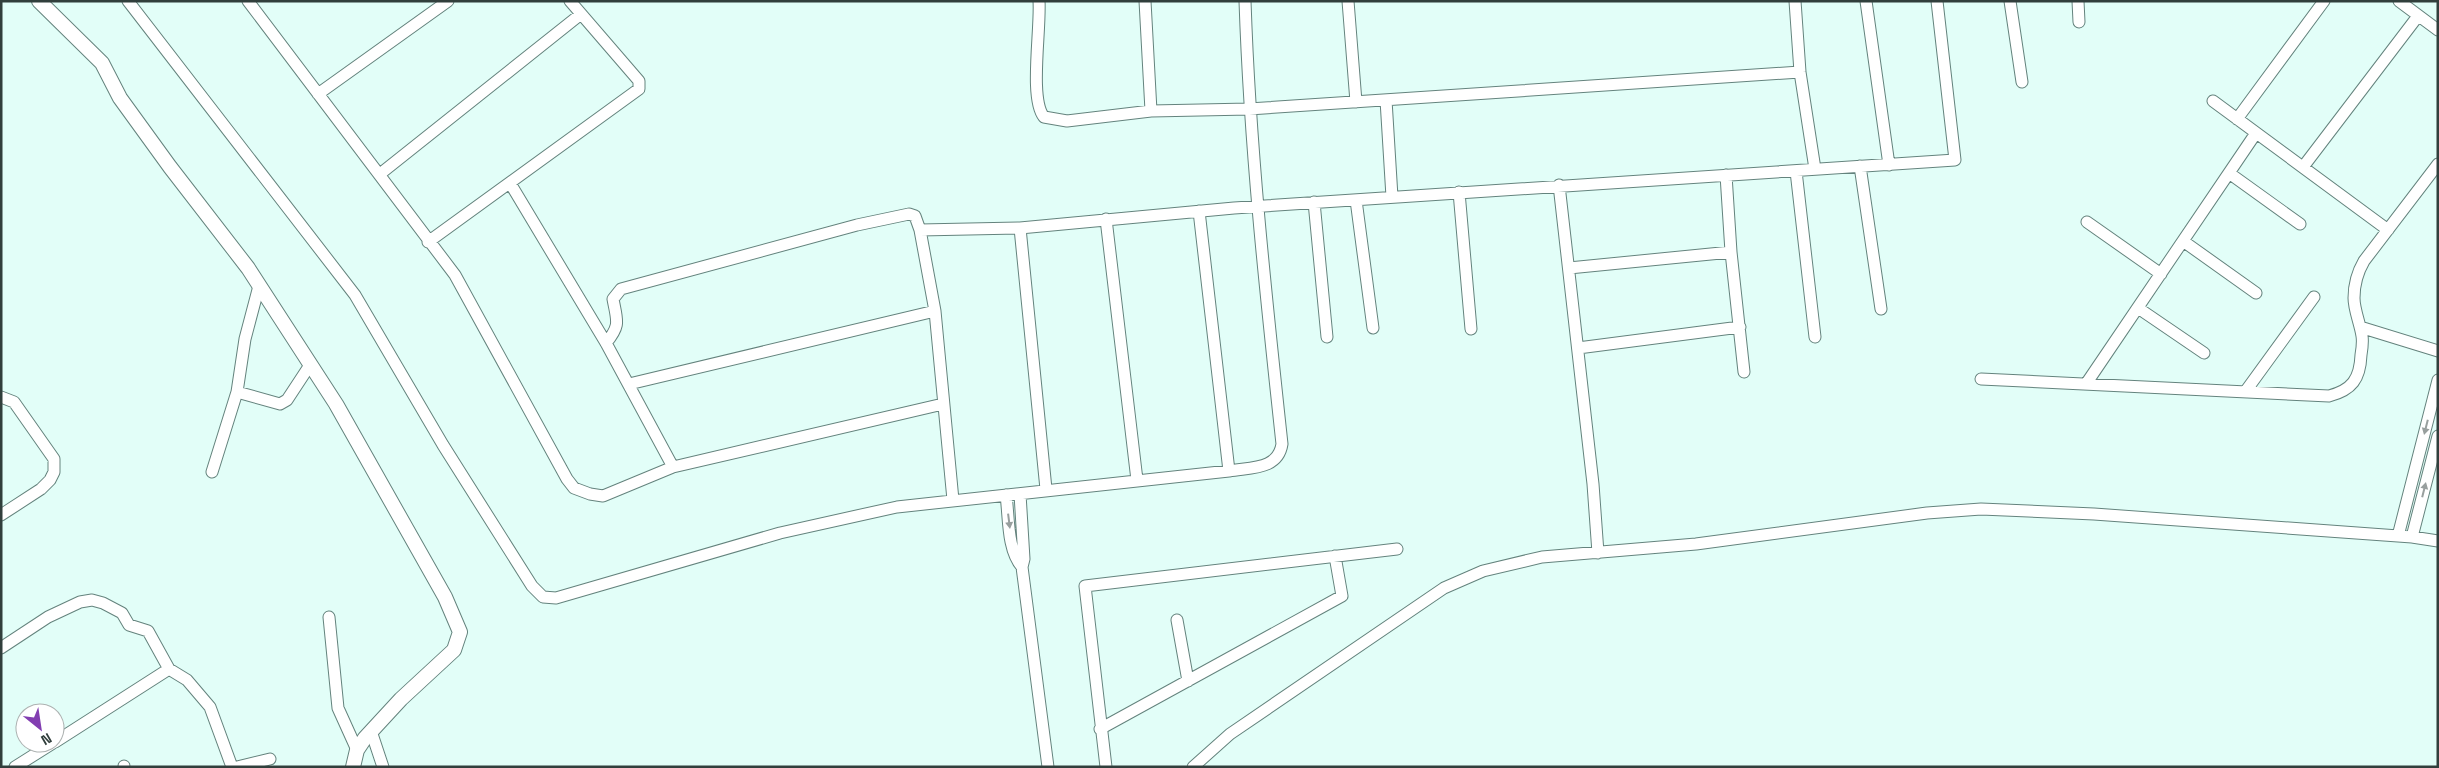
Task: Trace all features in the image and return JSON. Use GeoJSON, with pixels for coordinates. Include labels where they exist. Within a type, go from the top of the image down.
{"type":"FeatureCollection","features":[{"type":"Feature","properties":{"kind":"street"},"geometry":{"type":"LineString","coordinates":[[39,1],[102,64],[120,98],[259,286],[362,447],[444,597],[460,632],[454,650],[401,699],[371,731],[357,750],[353,767]]}},
{"type":"Feature","properties":{"kind":"street"},"geometry":{"type":"LineString","coordinates":[[128,1],[356,295],[443,445],[532,586],[543,597],[556,598],[780,533],[896,507],[1020,494],[1046,489],[1229,471],[1273,463],[1280,455],[1282,444],[1256,206],[1244,1]]}},
{"type":"Feature","properties":{"kind":"street"},"geometry":{"type":"LineString","coordinates":[[248,1],[380,174],[428,242],[455,275],[567,479],[574,488],[590,494],[603,496],[673,467],[943,404]]}},
{"type":"Feature","properties":{"kind":"street"},"geometry":{"type":"LineString","coordinates":[[318,94],[448,1]]}},
{"type":"Feature","properties":{"kind":"street"},"geometry":{"type":"LineString","coordinates":[[428,242],[639,90],[639,81],[570,1]]}},
{"type":"Feature","properties":{"kind":"street"},"geometry":{"type":"LineString","coordinates":[[1039,1],[1036,91],[1039,111],[1044,117],[1067,121],[1151,111],[1249,109],[1800,72]]}},
{"type":"Feature","properties":{"kind":"street"},"geometry":{"type":"LineString","coordinates":[[1145,1],[1151,111]]}},
{"type":"Feature","properties":{"kind":"street"},"geometry":{"type":"LineString","coordinates":[[1348,1],[1356,102]]}},
{"type":"Feature","properties":{"kind":"street"},"geometry":{"type":"LineString","coordinates":[[1795,1],[1800,72],[1815,169]]}},
{"type":"Feature","properties":{"kind":"street"},"geometry":{"type":"LineString","coordinates":[[1866,1],[1889,165]]}},
{"type":"Feature","properties":{"kind":"street"},"geometry":{"type":"LineString","coordinates":[[920,230],[1020,228],[1256,206],[1955,160],[1937,1]]}},
{"type":"Feature","properties":{"kind":"street"},"geometry":{"type":"LineString","coordinates":[[2010,1],[2022,82]]}},
{"type":"Feature","properties":{"kind":"street"},"geometry":{"type":"LineString","coordinates":[[2078,1],[2079,22]]}},
{"type":"Feature","properties":{"kind":"street"},"geometry":{"type":"LineString","coordinates":[[2237,118],[2324,1]]}},
{"type":"Feature","properties":{"kind":"street"},"geometry":{"type":"LineString","coordinates":[[2399,1],[2438,30]]}},
{"type":"Feature","properties":{"kind":"street"},"geometry":{"type":"LineString","coordinates":[[380,174],[581,14]]}},
{"type":"Feature","properties":{"kind":"street"},"geometry":{"type":"LineString","coordinates":[[2303,167],[2418,16]]}},
{"type":"Feature","properties":{"kind":"street"},"geometry":{"type":"LineString","coordinates":[[1386,100],[1392,197]]}},
{"type":"Feature","properties":{"kind":"street"},"geometry":{"type":"LineString","coordinates":[[2213,101],[2388,230]]}},
{"type":"Feature","properties":{"kind":"street"},"geometry":{"type":"LineString","coordinates":[[2086,384],[2256,133]]}},
{"type":"Feature","properties":{"kind":"street"},"geometry":{"type":"LineString","coordinates":[[1980,379],[2328,396],[2348,388],[2355,383],[2360,368],[2362,338],[2354,300],[2354,284],[2364,261],[2438,164]]}},
{"type":"Feature","properties":{"kind":"street"},"geometry":{"type":"LineString","coordinates":[[1860,166],[1881,309]]}},
{"type":"Feature","properties":{"kind":"street"},"geometry":{"type":"LineString","coordinates":[[1796,170],[1815,337]]}},
{"type":"Feature","properties":{"kind":"street"},"geometry":{"type":"LineString","coordinates":[[2229,173],[2300,224]]}},
{"type":"Feature","properties":{"kind":"street"},"geometry":{"type":"LineString","coordinates":[[1726,175],[1731,252],[1744,372]]}},
{"type":"Feature","properties":{"kind":"street"},"geometry":{"type":"LineString","coordinates":[[510,183],[606,343],[673,467]]}},
{"type":"Feature","properties":{"kind":"street"},"geometry":{"type":"LineString","coordinates":[[1559,185],[1578,348],[1598,553]]}},
{"type":"Feature","properties":{"kind":"street"},"geometry":{"type":"LineString","coordinates":[[1458,192],[1471,329]]}},
{"type":"Feature","properties":{"kind":"street"},"geometry":{"type":"LineString","coordinates":[[1356,200],[1373,328]]}},
{"type":"Feature","properties":{"kind":"street"},"geometry":{"type":"LineString","coordinates":[[1314,202],[1327,336]]}},
{"type":"Feature","properties":{"kind":"street"},"geometry":{"type":"LineString","coordinates":[[1199,211],[1229,471]]}},
{"type":"Feature","properties":{"kind":"street"},"geometry":{"type":"LineString","coordinates":[[606,343],[616,330],[618,324],[613,299],[621,289],[857,225],[909,214],[914,216],[920,230],[935,312],[954,500]]}},
{"type":"Feature","properties":{"kind":"street"},"geometry":{"type":"LineString","coordinates":[[1106,219],[1137,480]]}},
{"type":"Feature","properties":{"kind":"street"},"geometry":{"type":"LineString","coordinates":[[2087,222],[2161,274]]}},
{"type":"Feature","properties":{"kind":"street"},"geometry":{"type":"LineString","coordinates":[[1020,228],[1046,489]]}},
{"type":"Feature","properties":{"kind":"street"},"geometry":{"type":"LineString","coordinates":[[2183,242],[2256,293]]}},
{"type":"Feature","properties":{"kind":"street"},"geometry":{"type":"LineString","coordinates":[[1569,268],[1731,252]]}},
{"type":"Feature","properties":{"kind":"street"},"geometry":{"type":"LineString","coordinates":[[212,472],[237,392],[245,339],[259,286]]}},
{"type":"Feature","properties":{"kind":"street"},"geometry":{"type":"LineString","coordinates":[[2245,392],[2314,297]]}},
{"type":"Feature","properties":{"kind":"street"},"geometry":{"type":"LineString","coordinates":[[2138,308],[2204,353]]}},
{"type":"Feature","properties":{"kind":"street"},"geometry":{"type":"LineString","coordinates":[[629,384],[935,312]]}},
{"type":"Feature","properties":{"kind":"street"},"geometry":{"type":"LineString","coordinates":[[1578,348],[1740,327]]}},
{"type":"Feature","properties":{"kind":"street"},"geometry":{"type":"LineString","coordinates":[[2360,327],[2438,350]]}},
{"type":"Feature","properties":{"kind":"street"},"geometry":{"type":"LineString","coordinates":[[237,392],[280,404],[287,400],[310,365]]}},
{"type":"Feature","properties":{"kind":"street"},"geometry":{"type":"LineString","coordinates":[[2398,536],[2438,380]]}},
{"type":"Feature","properties":{"kind":"street"},"geometry":{"type":"LineString","coordinates":[[1,398],[14,402],[54,460],[54,472],[41,489],[1,515]]}},
{"type":"Feature","properties":{"kind":"street"},"geometry":{"type":"LineString","coordinates":[[2412,537],[2438,436]]}},
{"type":"Feature","properties":{"kind":"street"},"geometry":{"type":"LineString","coordinates":[[1020,494],[1024,559],[1022,567],[1048,767]]}},
{"type":"Feature","properties":{"kind":"street"},"geometry":{"type":"LineString","coordinates":[[1006,495],[1012,546],[1016,560],[1022,567]]}},
{"type":"Feature","properties":{"kind":"street"},"geometry":{"type":"LineString","coordinates":[[1193,767],[1230,734],[1444,588],[1482,571],[1542,557],[1696,544],[1927,513],[1981,510],[2094,514],[2412,537],[2438,541]]}},
{"type":"Feature","properties":{"kind":"street"},"geometry":{"type":"LineString","coordinates":[[1106,767],[1100,729],[1085,586],[1397,548]]}},
{"type":"Feature","properties":{"kind":"street"},"geometry":{"type":"LineString","coordinates":[[1100,729],[1342,596],[1335,556]]}},
{"type":"Feature","properties":{"kind":"street"},"geometry":{"type":"LineString","coordinates":[[1,648],[66,608],[80,602],[92,600],[103,603],[122,613],[129,625],[148,631],[169,669],[187,680],[210,707],[232,767]]}},
{"type":"Feature","properties":{"kind":"street"},"geometry":{"type":"LineString","coordinates":[[329,617],[338,708],[357,750]]}},
{"type":"Feature","properties":{"kind":"street"},"geometry":{"type":"LineString","coordinates":[[1177,620],[1188,681]]}},
{"type":"Feature","properties":{"kind":"street"},"geometry":{"type":"LineString","coordinates":[[65,735],[169,669]]}},
{"type":"Feature","properties":{"kind":"street"},"geometry":{"type":"LineString","coordinates":[[371,731],[382,767]]}},
{"type":"Feature","properties":{"kind":"street"},"geometry":{"type":"LineString","coordinates":[[15,767],[37,753]]}},
{"type":"Feature","properties":{"kind":"street"},"geometry":{"type":"LineString","coordinates":[[237,767],[270,759]]}}]}
